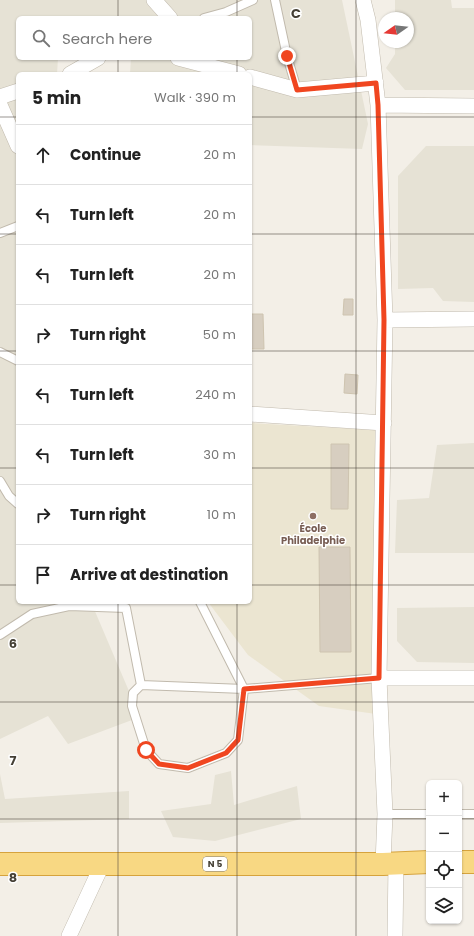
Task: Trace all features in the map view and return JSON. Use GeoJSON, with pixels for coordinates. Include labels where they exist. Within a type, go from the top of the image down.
{"type":"FeatureCollection","features":[{"type":"Feature","properties":{"kind":"highway","name":"N 5"},"geometry":{"type":"LineString","coordinates":[[0,864],[102,865],[426,862]]}},
{"type":"Feature","properties":{"kind":"highway"},"geometry":{"type":"LineString","coordinates":[[462,862],[474,862]]}},
{"type":"Feature","properties":{"kind":"street"},"geometry":{"type":"LineString","coordinates":[[154,0],[168,16]]}},
{"type":"Feature","properties":{"kind":"street"},"geometry":{"type":"LineString","coordinates":[[363,0],[368,20],[378,105],[384,320],[384,423],[379,678],[385,814],[395,936]]}},
{"type":"Feature","properties":{"kind":"street"},"geometry":{"type":"LineString","coordinates":[[74,72],[95,60]]}},
{"type":"Feature","properties":{"kind":"street"},"geometry":{"type":"LineString","coordinates":[[192,60],[212,63],[234,72]]}},
{"type":"Feature","properties":{"kind":"street"},"geometry":{"type":"LineString","coordinates":[[252,78],[297,90],[376,83]]}},
{"type":"Feature","properties":{"kind":"street"},"geometry":{"type":"LineString","coordinates":[[0,97],[16,92]]}},
{"type":"Feature","properties":{"kind":"street"},"geometry":{"type":"LineString","coordinates":[[0,105],[16,141]]}},
{"type":"Feature","properties":{"kind":"street"},"geometry":{"type":"LineString","coordinates":[[378,105],[474,106]]}},
{"type":"Feature","properties":{"kind":"street"},"geometry":{"type":"LineString","coordinates":[[384,320],[474,319]]}},
{"type":"Feature","properties":{"kind":"street"},"geometry":{"type":"LineString","coordinates":[[252,414],[384,423]]}},
{"type":"Feature","properties":{"kind":"street"},"geometry":{"type":"LineString","coordinates":[[379,678],[474,678]]}},
{"type":"Feature","properties":{"kind":"street"},"geometry":{"type":"LineString","coordinates":[[69,936],[102,865]]}},
{"type":"Feature","properties":{"kind":"lane"},"geometry":{"type":"LineString","coordinates":[[211,16],[226,12],[253,0]]}},
{"type":"Feature","properties":{"kind":"lane"},"geometry":{"type":"LineString","coordinates":[[275,0],[287,56],[297,90]]}},
{"type":"Feature","properties":{"kind":"lane"},"geometry":{"type":"LineString","coordinates":[[0,233],[16,227]]}},
{"type":"Feature","properties":{"kind":"lane"},"geometry":{"type":"LineString","coordinates":[[0,352],[16,360]]}},
{"type":"Feature","properties":{"kind":"lane"},"geometry":{"type":"LineString","coordinates":[[0,481],[9,496],[16,502]]}},
{"type":"Feature","properties":{"kind":"lane"},"geometry":{"type":"LineString","coordinates":[[140,685],[133,693],[132,706],[146,750],[159,764],[188,768],[226,753],[238,740],[244,689],[201,604]]}},
{"type":"Feature","properties":{"kind":"lane"},"geometry":{"type":"LineString","coordinates":[[0,635],[32,614],[69,606],[126,608],[140,685]]}},
{"type":"Feature","properties":{"kind":"lane"},"geometry":{"type":"LineString","coordinates":[[140,685],[244,689],[379,678]]}},
{"type":"Feature","properties":{"kind":"lane"},"geometry":{"type":"LineString","coordinates":[[385,814],[426,814]]}},
{"type":"Feature","properties":{"kind":"lane"},"geometry":{"type":"LineString","coordinates":[[462,814],[474,814]]}},
{"type":"Feature","properties":{"kind":"shaded area"},"geometry":{"type":"Polygon","coordinates":[[[0,0],[342,0],[368,124],[362,149],[252,145],[252,72],[130,72],[131,60],[252,60],[252,16],[16,16],[16,60],[58,60],[57,72],[16,72],[16,604],[98,604],[94,609],[140,717],[68,744],[48,716],[0,739],[0,0]]]}},
{"type":"Feature","properties":{"kind":"shaded area"},"geometry":{"type":"Polygon","coordinates":[[[395,0],[451,0],[452,8],[474,8],[474,90],[405,90],[386,68],[395,54],[395,48],[414,48],[414,12],[395,12],[395,0]]]}},
{"type":"Feature","properties":{"kind":"shaded area"},"geometry":{"type":"Polygon","coordinates":[[[426,146],[474,146],[474,302],[443,301],[433,288],[398,289],[398,176],[426,146]]]}},
{"type":"Feature","properties":{"kind":"shaded area","name":"École Philadelphie"},"geometry":{"type":"Polygon","coordinates":[[[252,423],[375,430],[376,714],[319,706],[248,655],[210,604],[252,604],[252,423]]]}},
{"type":"Feature","properties":{"kind":"shaded area"},"geometry":{"type":"Polygon","coordinates":[[[474,443],[474,553],[395,553],[397,500],[429,498],[437,445],[474,443]]]}},
{"type":"Feature","properties":{"kind":"shaded area"},"geometry":{"type":"Polygon","coordinates":[[[474,607],[474,663],[417,662],[397,641],[397,608],[474,607]]]}},
{"type":"Feature","properties":{"kind":"shaded area"},"geometry":{"type":"Polygon","coordinates":[[[231,771],[234,805],[297,786],[301,819],[215,841],[173,837],[161,811],[211,804],[215,775],[231,771]]]}},
{"type":"Feature","properties":{"kind":"shaded area"},"geometry":{"type":"Polygon","coordinates":[[[0,774],[5,799],[129,791],[129,819],[0,823],[0,774]]]}},
{"type":"Feature","properties":{"kind":"building"},"geometry":{"type":"Polygon","coordinates":[[[344,299],[353,299],[353,315],[343,315],[344,299]]]}},
{"type":"Feature","properties":{"kind":"building"},"geometry":{"type":"Polygon","coordinates":[[[252,314],[263,314],[264,349],[252,349],[252,314]]]}},
{"type":"Feature","properties":{"kind":"building"},"geometry":{"type":"Polygon","coordinates":[[[345,374],[358,375],[357,394],[344,393],[345,374]]]}},
{"type":"Feature","properties":{"kind":"building"},"geometry":{"type":"Polygon","coordinates":[[[331,444],[349,444],[348,509],[331,509],[331,444]]]}},
{"type":"Feature","properties":{"kind":"building"},"geometry":{"type":"Polygon","coordinates":[[[319,547],[350,547],[351,652],[320,652],[319,547]]]}},
{"type":"Feature","properties":{"kind":"place","name":"École Philadelphie"},"geometry":{"type":"Point","coordinates":[313,516]}},
{"type":"Feature","properties":{"kind":"route"},"geometry":{"type":"LineString","coordinates":[[146,750],[159,764],[188,768],[226,753],[238,740],[244,689],[379,678],[384,423],[384,320],[378,105],[376,83],[297,90],[287,56]]}}]}
